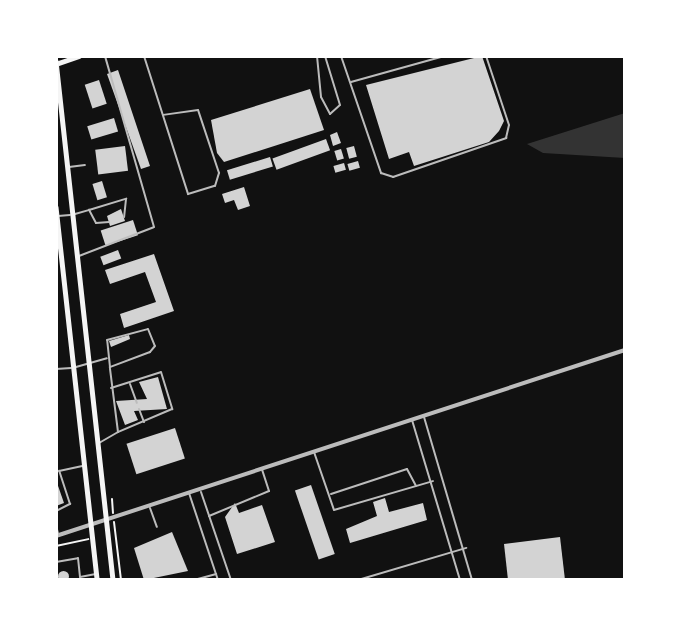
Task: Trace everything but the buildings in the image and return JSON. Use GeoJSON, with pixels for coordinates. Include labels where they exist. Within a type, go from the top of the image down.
{"type":"FeatureCollection","features":[{"type":"Feature","properties":{"kind":"main road"},"geometry":{"type":"LineString","coordinates":[[79,56],[56,63],[113,580]]}},
{"type":"Feature","properties":{"kind":"main road"},"geometry":{"type":"LineString","coordinates":[[56,208],[59,255],[97,577]]}},
{"type":"Feature","properties":{"kind":"street"},"geometry":{"type":"LineString","coordinates":[[57,536],[625,350]]}},
{"type":"Feature","properties":{"kind":"lane"},"geometry":{"type":"LineString","coordinates":[[78,256],[154,227],[105,56]]}},
{"type":"Feature","properties":{"kind":"lane"},"geometry":{"type":"LineString","coordinates":[[144,56],[188,194],[215,186],[219,173],[198,110],[163,115]]}},
{"type":"Feature","properties":{"kind":"lane"},"geometry":{"type":"LineString","coordinates":[[317,56],[321,97],[330,114],[340,105],[325,56]]}},
{"type":"Feature","properties":{"kind":"lane"},"geometry":{"type":"LineString","coordinates":[[341,56],[381,173],[393,177],[506,138],[509,125],[486,56]]}},
{"type":"Feature","properties":{"kind":"lane"},"geometry":{"type":"LineString","coordinates":[[350,82],[444,56]]}},
{"type":"Feature","properties":{"kind":"lane"},"geometry":{"type":"LineString","coordinates":[[68,167],[85,165]]}},
{"type":"Feature","properties":{"kind":"lane"},"geometry":{"type":"LineString","coordinates":[[57,216],[89,210],[124,198],[130,209],[124,217]]}},
{"type":"Feature","properties":{"kind":"lane"},"geometry":{"type":"LineString","coordinates":[[89,210],[96,223],[108,222]]}},
{"type":"Feature","properties":{"kind":"lane"},"geometry":{"type":"LineString","coordinates":[[110,367],[150,352],[151,331],[107,340],[107,358],[118,432]]}},
{"type":"Feature","properties":{"kind":"lane"},"geometry":{"type":"LineString","coordinates":[[56,411],[56,370],[107,358]]}},
{"type":"Feature","properties":{"kind":"lane"},"geometry":{"type":"LineString","coordinates":[[98,443],[118,432],[171,414],[161,373],[111,388]]}},
{"type":"Feature","properties":{"kind":"lane"},"geometry":{"type":"LineString","coordinates":[[130,382],[136,402],[132,402]]}},
{"type":"Feature","properties":{"kind":"lane"},"geometry":{"type":"LineString","coordinates":[[114,409],[119,407]]}},
{"type":"Feature","properties":{"kind":"lane"},"geometry":{"type":"LineString","coordinates":[[139,409],[144,423]]}},
{"type":"Feature","properties":{"kind":"lane"},"geometry":{"type":"LineString","coordinates":[[136,415],[140,413]]}},
{"type":"Feature","properties":{"kind":"lane"},"geometry":{"type":"LineString","coordinates":[[423,415],[467,547],[472,580]]}},
{"type":"Feature","properties":{"kind":"lane"},"geometry":{"type":"LineString","coordinates":[[116,422],[123,419]]}},
{"type":"Feature","properties":{"kind":"lane"},"geometry":{"type":"LineString","coordinates":[[412,419],[456,551],[460,580]]}},
{"type":"Feature","properties":{"kind":"lane"},"geometry":{"type":"LineString","coordinates":[[313,451],[329,495],[341,511],[433,481]]}},
{"type":"Feature","properties":{"kind":"lane"},"geometry":{"type":"LineString","coordinates":[[56,511],[70,505],[57,471],[84,466]]}},
{"type":"Feature","properties":{"kind":"lane"},"geometry":{"type":"LineString","coordinates":[[209,516],[269,491],[262,468]]}},
{"type":"Feature","properties":{"kind":"lane"},"geometry":{"type":"LineString","coordinates":[[329,495],[407,469],[416,487]]}},
{"type":"Feature","properties":{"kind":"lane"},"geometry":{"type":"LineString","coordinates":[[59,488],[64,486]]}},
{"type":"Feature","properties":{"kind":"lane"},"geometry":{"type":"LineString","coordinates":[[200,489],[231,580]]}},
{"type":"Feature","properties":{"kind":"lane"},"geometry":{"type":"LineString","coordinates":[[188,492],[218,580]]}},
{"type":"Feature","properties":{"kind":"lane"},"geometry":{"type":"LineString","coordinates":[[62,495],[66,493]]}},
{"type":"Feature","properties":{"kind":"lane"},"geometry":{"type":"LineString","coordinates":[[150,505],[157,527]]}},
{"type":"Feature","properties":{"kind":"lane"},"geometry":{"type":"LineString","coordinates":[[56,525],[57,536]]}},
{"type":"Feature","properties":{"kind":"lane"},"geometry":{"type":"LineString","coordinates":[[358,580],[467,547]]}},
{"type":"Feature","properties":{"kind":"lane"},"geometry":{"type":"LineString","coordinates":[[56,562],[78,558],[80,578],[97,577]]}},
{"type":"Feature","properties":{"kind":"lane"},"geometry":{"type":"LineString","coordinates":[[194,580],[216,573]]}},
{"type":"Feature","properties":{"kind":"path"},"geometry":{"type":"LineString","coordinates":[[112,499],[121,580]]}},
{"type":"Feature","properties":{"kind":"path"},"geometry":{"type":"LineString","coordinates":[[109,538],[116,537]]}},
{"type":"Feature","properties":{"kind":"path"},"geometry":{"type":"LineString","coordinates":[[56,546],[93,538]]}},
{"type":"Feature","properties":{"kind":"shaded area"},"geometry":{"type":"Polygon","coordinates":[[[625,113],[625,158],[543,153],[527,144],[625,113]]]}}]}
